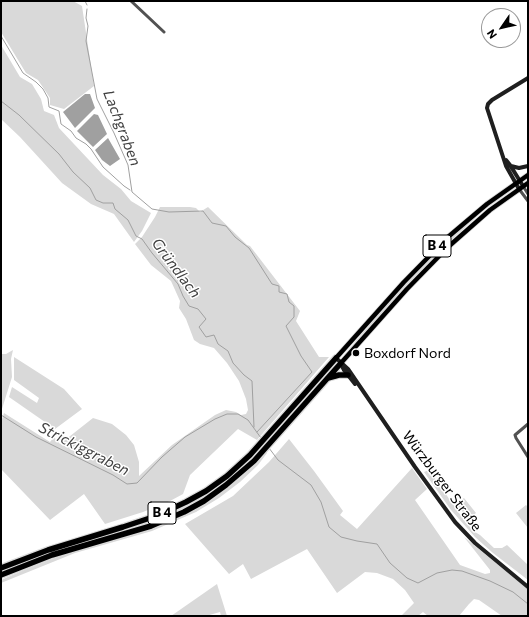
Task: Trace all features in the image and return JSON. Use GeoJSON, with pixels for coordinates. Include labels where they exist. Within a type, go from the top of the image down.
{"type":"FeatureCollection","features":[{"type":"Feature","properties":{"kind":"highway","name":"B 4"},"geometry":{"type":"LineString","coordinates":[[1,568],[42,551],[137,523],[180,506],[206,491],[241,464],[266,438],[336,358]]}},
{"type":"Feature","properties":{"kind":"highway","name":"B 4"},"geometry":{"type":"LineString","coordinates":[[1,575],[52,555],[142,529],[184,512],[204,501],[245,470],[341,363]]}},
{"type":"Feature","properties":{"kind":"highway"},"geometry":{"type":"LineString","coordinates":[[328,378],[339,374],[348,375]]}},
{"type":"Feature","properties":{"kind":"main road"},"geometry":{"type":"LineString","coordinates":[[523,186],[517,182],[504,159],[488,114],[487,105],[492,100],[528,78]]}},
{"type":"Feature","properties":{"kind":"main road"},"geometry":{"type":"LineString","coordinates":[[504,159],[510,165],[517,182]]}},
{"type":"Feature","properties":{"kind":"main road"},"geometry":{"type":"LineString","coordinates":[[510,165],[519,168],[528,166]]}},
{"type":"Feature","properties":{"kind":"main road","name":"B 4"},"geometry":{"type":"LineString","coordinates":[[336,358],[395,291],[436,248],[468,218],[528,174]]}},
{"type":"Feature","properties":{"kind":"main road","name":"B 4"},"geometry":{"type":"LineString","coordinates":[[341,363],[441,253],[483,216],[523,186]]}},
{"type":"Feature","properties":{"kind":"main road","name":"Würzburger Straße"},"geometry":{"type":"LineString","coordinates":[[336,358],[348,369],[455,522],[480,547],[528,586]]}},
{"type":"Feature","properties":{"kind":"main road","name":"Würzburger Straße"},"geometry":{"type":"LineString","coordinates":[[341,363],[344,370],[366,396]]}},
{"type":"Feature","properties":{"kind":"street"},"geometry":{"type":"LineString","coordinates":[[131,1],[164,32]]}},
{"type":"Feature","properties":{"kind":"street"},"geometry":{"type":"LineString","coordinates":[[523,186],[528,194]]}},
{"type":"Feature","properties":{"kind":"street"},"geometry":{"type":"LineString","coordinates":[[523,186],[528,201]]}},
{"type":"Feature","properties":{"kind":"street"},"geometry":{"type":"LineString","coordinates":[[528,424],[515,435],[528,457]]}},
{"type":"Feature","properties":{"kind":"shaded area"},"geometry":{"type":"Polygon","coordinates":[[[1,1],[73,1],[82,6],[94,86],[64,109],[50,105],[50,98],[38,80],[26,73],[1,32],[1,1]]]}},
{"type":"Feature","properties":{"kind":"shaded area"},"geometry":{"type":"Polygon","coordinates":[[[1,45],[20,77],[32,84],[41,99],[44,111],[54,115],[59,128],[103,175],[121,189],[131,201],[151,213],[142,231],[134,242],[114,214],[91,204],[62,183],[20,137],[1,119],[1,45]]]}},
{"type":"Feature","properties":{"kind":"shaded area"},"geometry":{"type":"Polygon","coordinates":[[[85,94],[90,94],[95,108],[75,128],[63,112],[85,94]]]}},
{"type":"Feature","properties":{"kind":"shaded area"},"geometry":{"type":"Polygon","coordinates":[[[94,114],[98,115],[107,134],[93,147],[77,131],[94,114]]]}},
{"type":"Feature","properties":{"kind":"shaded area"},"geometry":{"type":"Polygon","coordinates":[[[108,138],[120,159],[110,166],[102,160],[95,150],[108,138]]]}},
{"type":"Feature","properties":{"kind":"shaded area"},"geometry":{"type":"Polygon","coordinates":[[[514,186],[515,188],[484,210],[443,248],[405,288],[345,356],[344,355],[403,285],[441,246],[483,209],[514,186]]]}},
{"type":"Feature","properties":{"kind":"shaded area"},"geometry":{"type":"Polygon","coordinates":[[[160,207],[190,207],[196,208],[200,212],[208,207],[247,245],[250,246],[300,311],[296,321],[319,357],[329,357],[257,440],[238,429],[190,475],[183,494],[143,512],[105,524],[84,494],[50,520],[1,469],[1,422],[4,413],[50,442],[54,437],[60,444],[93,418],[112,424],[126,435],[134,445],[139,462],[139,476],[172,445],[215,415],[226,410],[236,412],[241,415],[246,414],[248,410],[246,399],[239,381],[227,363],[214,348],[200,344],[194,340],[186,319],[179,308],[180,301],[171,281],[151,265],[135,244],[142,237],[160,207]]]}},
{"type":"Feature","properties":{"kind":"shaded area"},"geometry":{"type":"Polygon","coordinates":[[[13,350],[11,359],[12,377],[1,412],[1,354],[6,354],[13,350]]]}},
{"type":"Feature","properties":{"kind":"shaded area"},"geometry":{"type":"Polygon","coordinates":[[[14,357],[64,389],[82,409],[55,429],[9,397],[12,387],[37,403],[39,398],[14,380],[14,357]]]}},
{"type":"Feature","properties":{"kind":"shaded area"},"geometry":{"type":"Polygon","coordinates":[[[334,364],[337,364],[256,457],[220,488],[189,507],[162,520],[1,573],[1,571],[30,558],[149,521],[195,500],[225,480],[334,364]]]}},
{"type":"Feature","properties":{"kind":"shaded area"},"geometry":{"type":"Polygon","coordinates":[[[289,439],[343,511],[340,515],[357,529],[412,468],[427,489],[415,500],[460,565],[485,574],[490,573],[490,570],[464,537],[528,589],[528,616],[502,616],[479,600],[474,599],[459,616],[428,616],[423,612],[418,616],[401,616],[414,603],[405,590],[393,579],[377,573],[365,572],[337,593],[307,549],[251,579],[243,564],[229,574],[185,524],[233,496],[269,462],[289,439]]]}},
{"type":"Feature","properties":{"kind":"shaded area"},"geometry":{"type":"Polygon","coordinates":[[[266,452],[267,453],[258,465],[240,482],[219,498],[196,512],[152,531],[75,553],[1,583],[1,580],[72,551],[135,533],[204,504],[240,478],[266,452]]]}},
{"type":"Feature","properties":{"kind":"shaded area"},"geometry":{"type":"Polygon","coordinates":[[[429,470],[466,523],[475,532],[494,548],[502,548],[507,545],[528,565],[528,580],[475,537],[451,510],[424,472],[429,470]]]}},
{"type":"Feature","properties":{"kind":"shaded area"},"geometry":{"type":"Polygon","coordinates":[[[464,498],[476,513],[468,519],[456,504],[464,498]]]}},
{"type":"Feature","properties":{"kind":"shaded area"},"geometry":{"type":"Polygon","coordinates":[[[526,505],[528,507],[528,528],[516,513],[526,505]]]}},
{"type":"Feature","properties":{"kind":"shaded area"},"geometry":{"type":"Polygon","coordinates":[[[217,584],[227,616],[221,616],[220,612],[206,616],[171,616],[217,584]]]}},
{"type":"Feature","properties":{"kind":"waterway","name":"Lachgraben"},"geometry":{"type":"LineString","coordinates":[[85,1],[87,5]]}},
{"type":"Feature","properties":{"kind":"waterway","name":"Lachgraben"},"geometry":{"type":"LineString","coordinates":[[87,9],[86,18],[88,26],[86,41],[97,99],[128,165],[132,192],[152,209],[169,212],[203,211],[212,223],[226,226],[235,237],[249,248],[272,284],[279,286],[279,292],[287,294],[289,302],[294,306],[294,317],[286,326],[301,356],[312,372],[257,432]]}},
{"type":"Feature","properties":{"kind":"waterway"},"geometry":{"type":"LineString","coordinates":[[1,36],[23,73],[43,89],[48,98],[49,107],[59,111],[61,124],[71,131],[76,138],[86,144],[103,167],[130,190]]}},
{"type":"Feature","properties":{"kind":"waterway","name":"Gründlach"},"geometry":{"type":"LineString","coordinates":[[1,101],[19,115],[59,154],[73,172],[90,188],[96,200],[103,203],[113,203],[115,209],[128,220],[136,236],[142,239],[178,284],[189,306],[198,309],[206,319],[199,327],[206,337],[214,335],[218,344],[228,351],[233,363],[252,381],[254,427]]}},
{"type":"Feature","properties":{"kind":"waterway","name":"Strickiggraben"},"geometry":{"type":"LineString","coordinates":[[1,415],[36,437],[113,475],[127,484],[137,483],[162,457],[185,437],[215,419],[227,414],[238,414],[248,420],[261,438]]}},
{"type":"Feature","properties":{"kind":"waterway","name":"Gründlach"},"geometry":{"type":"LineString","coordinates":[[269,448],[278,460],[311,485],[321,502],[329,527],[341,537],[377,544],[390,563],[407,578],[418,583],[437,573],[452,570],[462,571],[490,581],[513,592],[528,604]]}},
{"type":"Feature","properties":{"kind":"place","name":"Boxdorf Nord"},"geometry":{"type":"Point","coordinates":[356,353]}}]}
